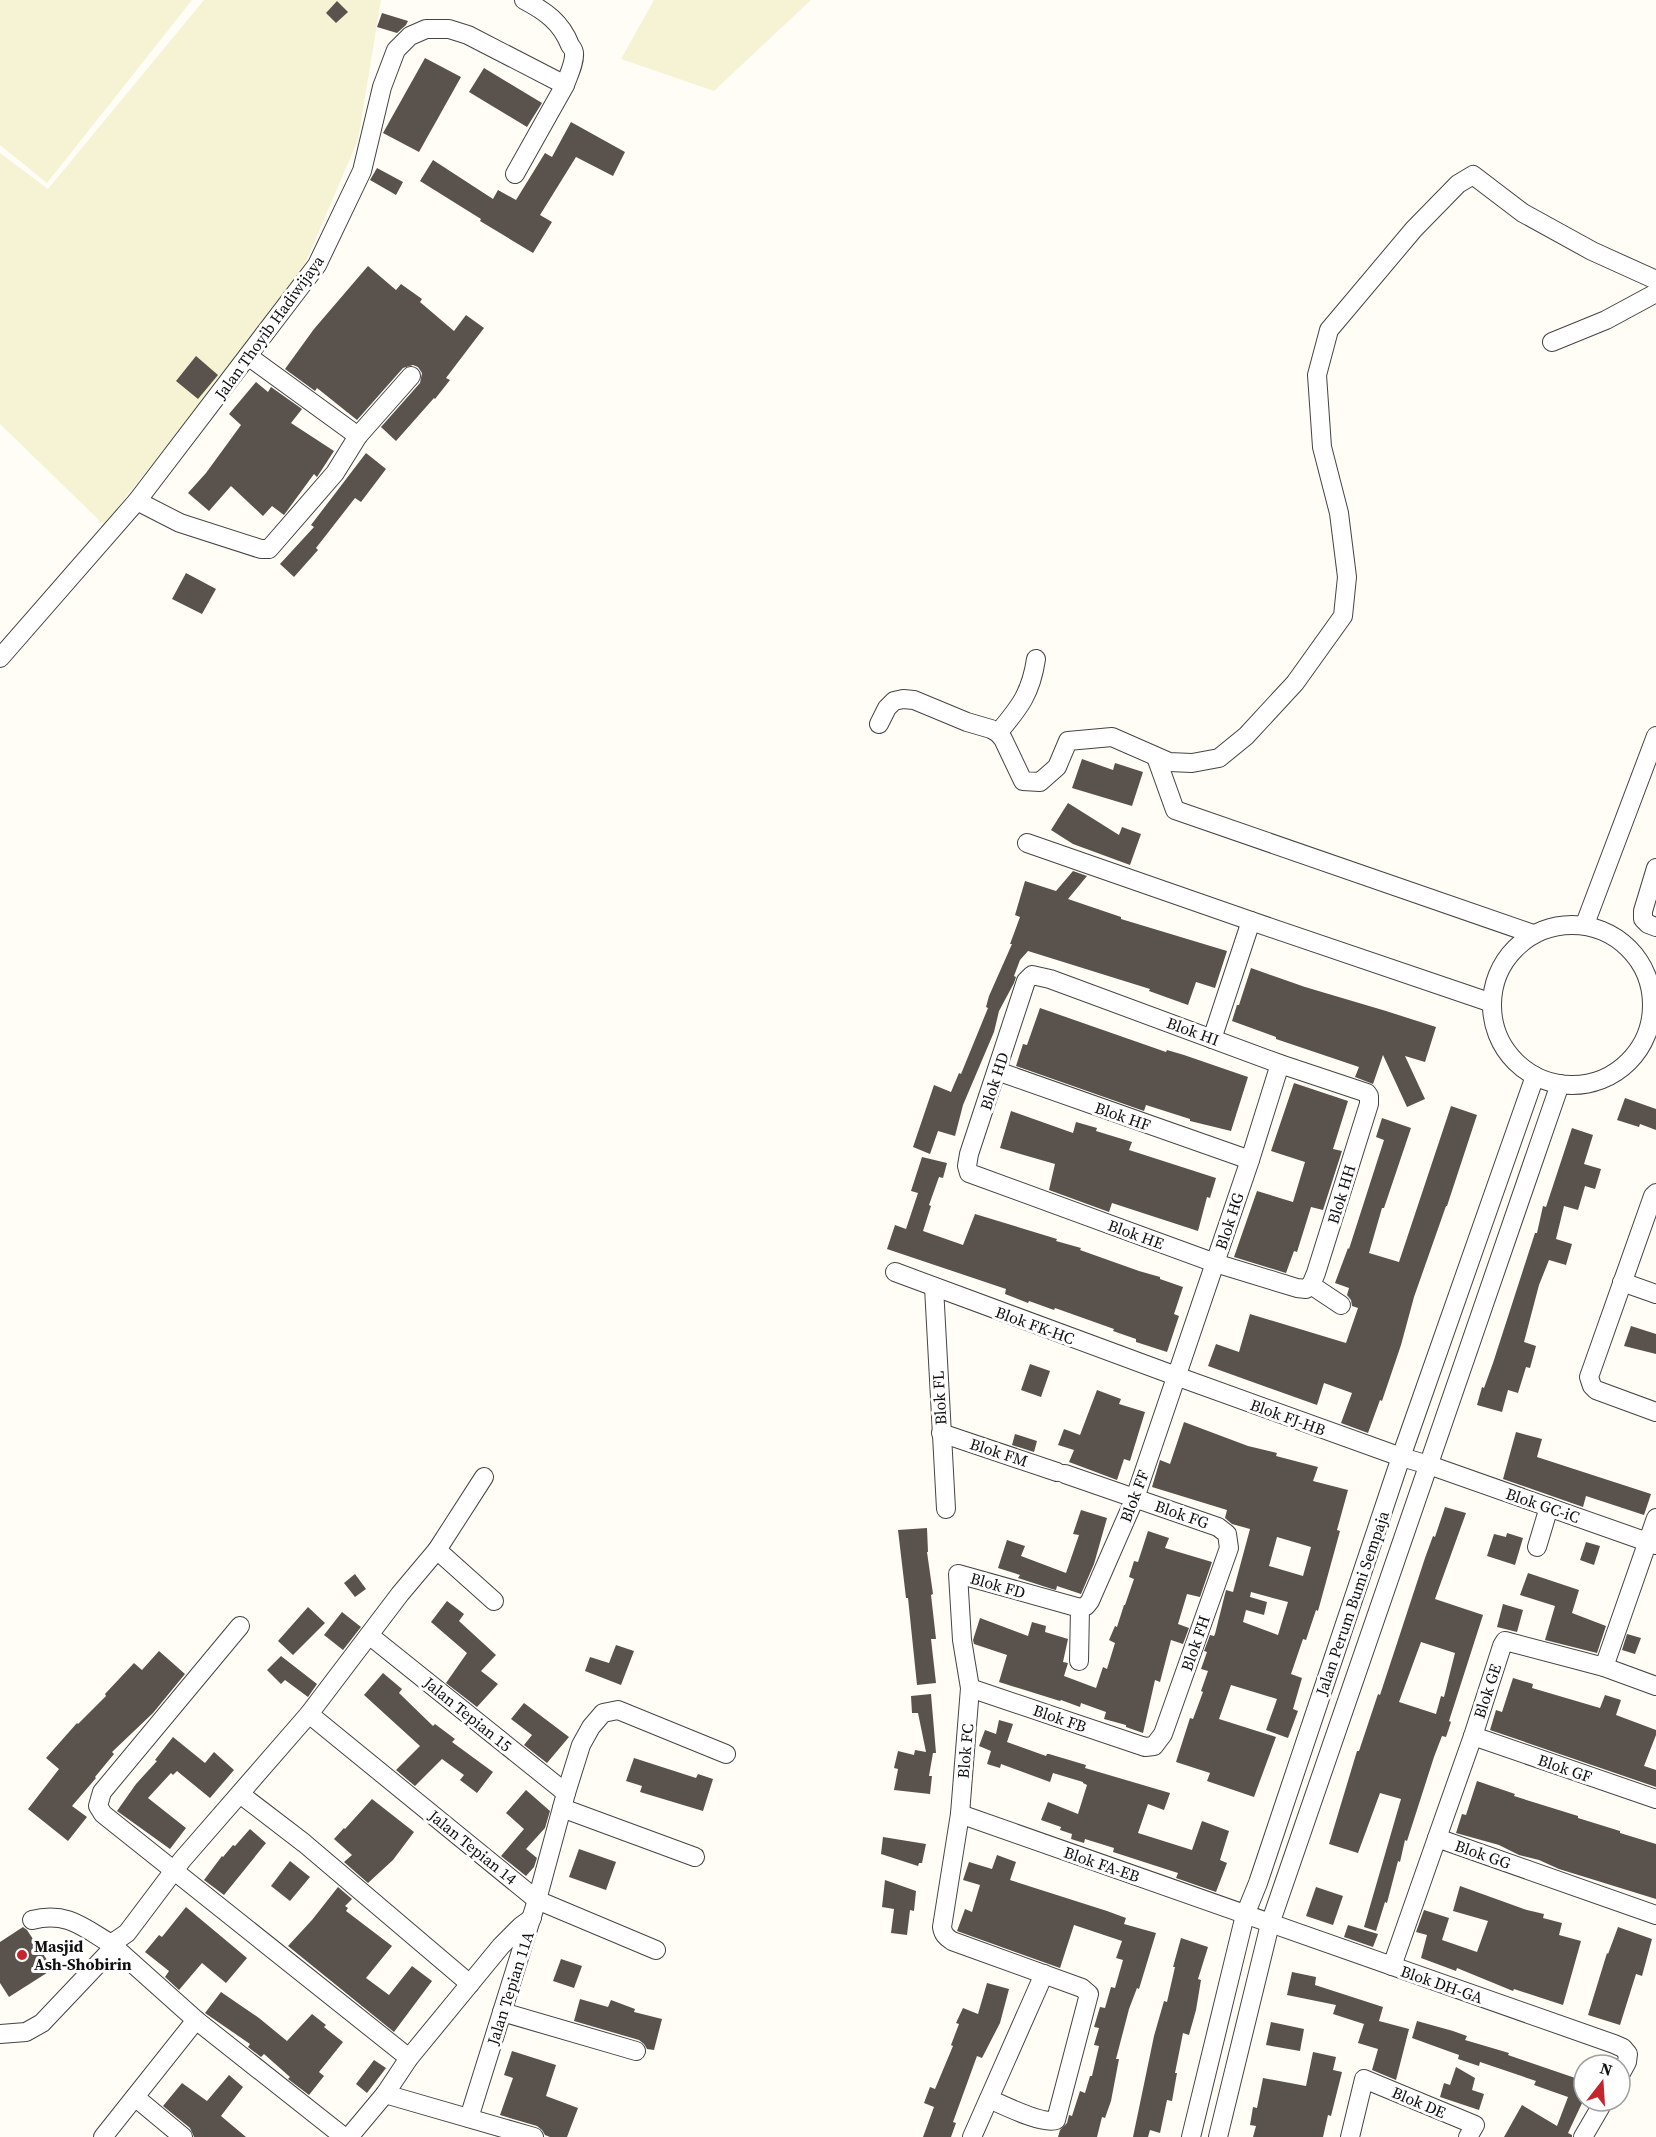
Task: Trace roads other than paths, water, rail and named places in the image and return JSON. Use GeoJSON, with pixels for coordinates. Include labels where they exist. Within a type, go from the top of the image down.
{"type":"FeatureCollection","features":[{"type":"Feature","properties":{"kind":"street"},"geometry":{"type":"LineString","coordinates":[[516,174],[565,85],[574,53],[556,21],[541,9],[524,0]]}},
{"type":"Feature","properties":{"kind":"street","name":"Jalan Thoyib Hadiwijaya"},"geometry":{"type":"LineString","coordinates":[[0,658],[137,501],[312,273],[329,243],[362,171],[388,67],[396,50],[410,36],[426,29],[449,28],[468,35],[565,85]]}},
{"type":"Feature","properties":{"kind":"street"},"geometry":{"type":"LineString","coordinates":[[879,724],[887,708],[894,701],[903,699],[914,700],[998,733],[1009,750],[1023,782],[1040,782],[1057,767],[1068,741],[1112,737],[1168,762],[1192,763],[1220,758],[1246,736],[1295,683],[1343,616],[1347,577],[1339,513],[1322,447],[1317,375],[1329,330],[1414,229],[1458,184],[1473,176],[1523,213],[1592,251],[1656,280]]}},
{"type":"Feature","properties":{"kind":"street"},"geometry":{"type":"LineString","coordinates":[[1552,342],[1606,320],[1656,293]]}},
{"type":"Feature","properties":{"kind":"street"},"geometry":{"type":"LineString","coordinates":[[248,356],[358,436]]}},
{"type":"Feature","properties":{"kind":"street"},"geometry":{"type":"LineString","coordinates":[[137,501],[180,523],[261,549],[268,549],[335,473],[358,436],[411,376]]}},
{"type":"Feature","properties":{"kind":"street"},"geometry":{"type":"LineString","coordinates":[[998,733],[1019,709],[1027,694],[1033,680],[1036,659]]}},
{"type":"Feature","properties":{"kind":"street"},"geometry":{"type":"LineString","coordinates":[[1585,924],[1656,736]]}},
{"type":"Feature","properties":{"kind":"street"},"geometry":{"type":"LineString","coordinates":[[1156,757],[1175,810],[1533,934]]}},
{"type":"Feature","properties":{"kind":"street"},"geometry":{"type":"LineString","coordinates":[[1027,843],[1492,1002]]}},
{"type":"Feature","properties":{"kind":"street"},"geometry":{"type":"LineString","coordinates":[[1656,867],[1642,911],[1643,919],[1656,927]]}},
{"type":"Feature","properties":{"kind":"street"},"geometry":{"type":"LineString","coordinates":[[1212,1039],[1251,921]]}},
{"type":"Feature","properties":{"kind":"street"},"geometry":{"type":"LineString","coordinates":[[1585,924],[1613,936],[1634,954],[1648,978],[1653,1005],[1648,1032],[1649,1047],[1613,1074],[1587,1083],[1560,1084],[1535,1076],[1517,1063],[1503,1045],[1494,1025],[1492,1002],[1497,975],[1511,952],[1533,934],[1559,926],[1585,924]]}},
{"type":"Feature","properties":{"kind":"street","name":"Blok HI"},"geometry":{"type":"LineString","coordinates":[[1026,981],[1032,975],[1050,979],[1280,1064],[1361,1090]]}},
{"type":"Feature","properties":{"kind":"street","name":"Blok HD"},"geometry":{"type":"LineString","coordinates":[[976,1177],[969,1173],[967,1166],[1026,981]]}},
{"type":"Feature","properties":{"kind":"street","name":"Blok HG"},"geometry":{"type":"LineString","coordinates":[[1176,1377],[1250,1160],[1280,1064]]}},
{"type":"Feature","properties":{"kind":"street","name":"Blok HF"},"geometry":{"type":"LineString","coordinates":[[997,1071],[1250,1160]]}},
{"type":"Feature","properties":{"kind":"street","name":"Jalan Perum Bumi Sempaja"},"geometry":{"type":"LineString","coordinates":[[1191,2137],[1245,1915],[1258,1883],[1401,1457],[1535,1076]]}},
{"type":"Feature","properties":{"kind":"street","name":"Jalan Perum Bumi Sempaja"},"geometry":{"type":"LineString","coordinates":[[1218,2137],[1270,1924],[1560,1084]]}},
{"type":"Feature","properties":{"kind":"street","name":"Blok HH"},"geometry":{"type":"LineString","coordinates":[[1304,1287],[1316,1273],[1369,1104],[1369,1096],[1361,1090]]}},
{"type":"Feature","properties":{"kind":"street","name":"Blok HE"},"geometry":{"type":"LineString","coordinates":[[976,1177],[1215,1263],[1304,1287],[1341,1305]]}},
{"type":"Feature","properties":{"kind":"street"},"geometry":{"type":"LineString","coordinates":[[1656,1193],[1589,1377],[1596,1390],[1656,1412]]}},
{"type":"Feature","properties":{"kind":"street","name":"Blok FK-HC"},"geometry":{"type":"LineString","coordinates":[[895,1272],[1176,1377]]}},
{"type":"Feature","properties":{"kind":"street"},"geometry":{"type":"LineString","coordinates":[[1622,1282],[1656,1294]]}},
{"type":"Feature","properties":{"kind":"street","name":"Blok FL"},"geometry":{"type":"LineString","coordinates":[[934,1287],[940,1433],[946,1509]]}},
{"type":"Feature","properties":{"kind":"street","name":"Blok FJ-HB"},"geometry":{"type":"LineString","coordinates":[[1176,1377],[1429,1465]]}},
{"type":"Feature","properties":{"kind":"street","name":"Blok FF"},"geometry":{"type":"LineString","coordinates":[[1080,1608],[1086,1606],[1090,1601],[1135,1498],[1176,1377]]}},
{"type":"Feature","properties":{"kind":"street","name":"Blok FM"},"geometry":{"type":"LineString","coordinates":[[940,1433],[1135,1498]]}},
{"type":"Feature","properties":{"kind":"street","name":"Blok GC-iC"},"geometry":{"type":"LineString","coordinates":[[1429,1465],[1652,1543]]}},
{"type":"Feature","properties":{"kind":"street"},"geometry":{"type":"LineString","coordinates":[[0,2034],[26,2032],[42,2023],[112,1946],[127,1933],[174,1869],[309,1714],[437,1550],[484,1477]]}},
{"type":"Feature","properties":{"kind":"street","name":"Blok FG"},"geometry":{"type":"LineString","coordinates":[[1135,1498],[1218,1527],[1227,1534]]}},
{"type":"Feature","properties":{"kind":"street"},"geometry":{"type":"LineString","coordinates":[[1537,1547],[1549,1507]]}},
{"type":"Feature","properties":{"kind":"street"},"geometry":{"type":"LineString","coordinates":[[1656,1518],[1652,1543],[1604,1667],[1656,1686]]}},
{"type":"Feature","properties":{"kind":"street","name":"Blok FH"},"geometry":{"type":"LineString","coordinates":[[1150,1747],[1158,1742],[1163,1734],[1229,1548],[1227,1534]]}},
{"type":"Feature","properties":{"kind":"street"},"geometry":{"type":"LineString","coordinates":[[437,1550],[494,1601]]}},
{"type":"Feature","properties":{"kind":"street","name":"Blok FD"},"geometry":{"type":"LineString","coordinates":[[970,1688],[962,1640],[958,1574],[1080,1608]]}},
{"type":"Feature","properties":{"kind":"street"},"geometry":{"type":"LineString","coordinates":[[1079,1661],[1080,1608]]}},
{"type":"Feature","properties":{"kind":"street"},"geometry":{"type":"LineString","coordinates":[[240,1626],[99,1798],[98,1806],[103,1814],[409,2058]]}},
{"type":"Feature","properties":{"kind":"street","name":"Jalan Tepian 15"},"geometry":{"type":"LineString","coordinates":[[369,1635],[564,1800],[694,1857]]}},
{"type":"Feature","properties":{"kind":"street","name":"Blok GE"},"geometry":{"type":"LineString","coordinates":[[1437,1838],[1505,1641],[1604,1667]]}},
{"type":"Feature","properties":{"kind":"street","name":"Blok FB"},"geometry":{"type":"LineString","coordinates":[[970,1688],[1150,1747]]}},
{"type":"Feature","properties":{"kind":"street","name":"Blok FC"},"geometry":{"type":"LineString","coordinates":[[970,1688],[960,1814],[943,1932],[952,1941],[1044,1974]]}},
{"type":"Feature","properties":{"kind":"street","name":"Jalan Tepian 11A"},"geometry":{"type":"LineString","coordinates":[[469,2118],[532,1918],[581,1745],[591,1727],[603,1713],[618,1710],[726,1754]]}},
{"type":"Feature","properties":{"kind":"street","name":"Jalan Tepian 14"},"geometry":{"type":"LineString","coordinates":[[309,1714],[537,1900],[656,1950]]}},
{"type":"Feature","properties":{"kind":"street","name":"Blok GF"},"geometry":{"type":"LineString","coordinates":[[1473,1736],[1656,1799]]}},
{"type":"Feature","properties":{"kind":"street"},"geometry":{"type":"LineString","coordinates":[[240,1794],[304,1843],[470,1984]]}},
{"type":"Feature","properties":{"kind":"street","name":"Blok FA-EB"},"geometry":{"type":"LineString","coordinates":[[960,1814],[1270,1924]]}},
{"type":"Feature","properties":{"kind":"street","name":"Blok GG"},"geometry":{"type":"LineString","coordinates":[[1392,1966],[1437,1838],[1656,1915]]}},
{"type":"Feature","properties":{"kind":"street"},"geometry":{"type":"LineString","coordinates":[[32,1920],[47,1916],[63,1918],[76,1923],[112,1946],[196,2020],[344,2137]]}},
{"type":"Feature","properties":{"kind":"street"},"geometry":{"type":"LineString","coordinates":[[349,2137],[385,2094],[409,2058],[501,1946],[532,1918]]}},
{"type":"Feature","properties":{"kind":"street","name":"Blok DH-GA"},"geometry":{"type":"LineString","coordinates":[[1270,1924],[1614,2043],[1627,2053]]}},
{"type":"Feature","properties":{"kind":"street"},"geometry":{"type":"LineString","coordinates":[[972,2137],[1044,1974],[1082,1988],[1089,1994],[1056,2120],[1050,2122],[989,2099]]}},
{"type":"Feature","properties":{"kind":"street"},"geometry":{"type":"LineString","coordinates":[[502,2013],[636,2052]]}},
{"type":"Feature","properties":{"kind":"street"},"geometry":{"type":"LineString","coordinates":[[103,2137],[196,2020]]}},
{"type":"Feature","properties":{"kind":"street","name":"Blok DE"},"geometry":{"type":"LineString","coordinates":[[1350,2137],[1364,2079],[1471,2131]]}},
{"type":"Feature","properties":{"kind":"street"},"geometry":{"type":"LineString","coordinates":[[385,2094],[534,2137]]}},
{"type":"Feature","properties":{"kind":"street"},"geometry":{"type":"LineString","coordinates":[[135,2097],[183,2137]]}},
{"type":"Feature","properties":{"kind":"street"},"geometry":{"type":"LineString","coordinates":[[1583,2137],[1597,2113]]}},
{"type":"Feature","properties":{"kind":"place","name":"Masjid Ash-Shobirin"},"geometry":{"type":"Point","coordinates":[22,1955]}}]}
